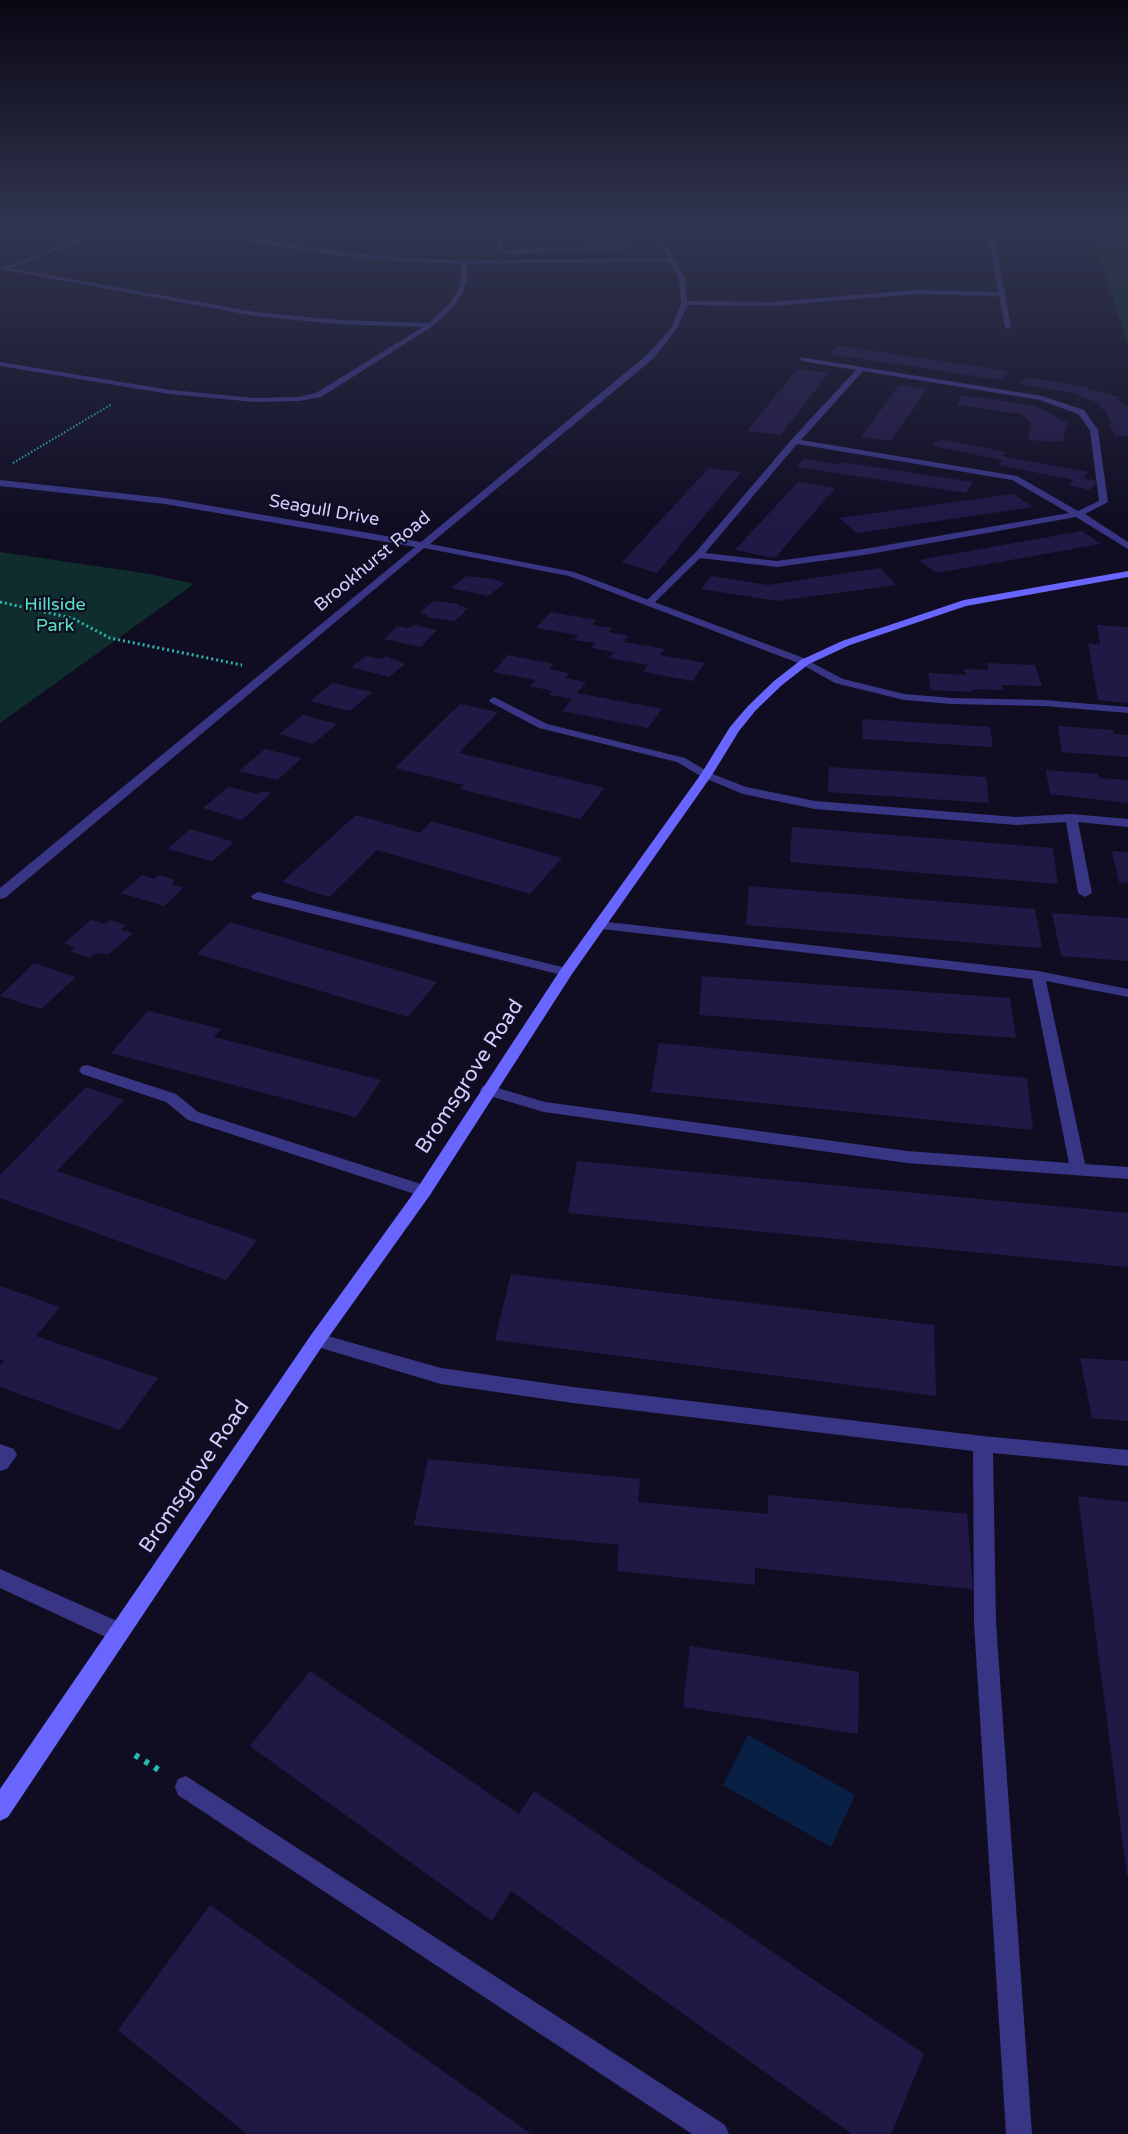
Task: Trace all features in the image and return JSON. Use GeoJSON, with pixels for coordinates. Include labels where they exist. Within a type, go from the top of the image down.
{"type":"FeatureCollection","features":[{"type":"Feature","properties":{"kind":"street"},"geometry":{"type":"LineString","coordinates":[[387,324],[431,325]]}},
{"type":"Feature","properties":{"kind":"street","name":"Brookhurst Road"},"geometry":{"type":"LineString","coordinates":[[0,895],[651,356],[676,324]]}},
{"type":"Feature","properties":{"kind":"street"},"geometry":{"type":"LineString","coordinates":[[0,364],[139,388],[255,399],[299,399],[318,395],[431,325]]}},
{"type":"Feature","properties":{"kind":"street"},"geometry":{"type":"LineString","coordinates":[[698,555],[777,564],[864,552],[1078,514],[1104,502],[1094,430],[1081,412],[1042,398],[802,359]]}},
{"type":"Feature","properties":{"kind":"street"},"geometry":{"type":"LineString","coordinates":[[649,603],[698,555],[795,441],[861,369]]}},
{"type":"Feature","properties":{"kind":"street"},"geometry":{"type":"LineString","coordinates":[[795,441],[1014,478],[1078,514],[1128,546]]}},
{"type":"Feature","properties":{"kind":"street","name":"Seagull Drive"},"geometry":{"type":"LineString","coordinates":[[0,483],[165,501],[422,545],[571,574],[805,662],[839,681],[904,696],[952,701],[1044,703],[1128,711]]}},
{"type":"Feature","properties":{"kind":"street","name":"Bromsgrove Road"},"geometry":{"type":"LineString","coordinates":[[0,1809],[117,1632],[317,1340],[424,1191],[566,972],[746,715],[778,683],[805,662],[846,643],[964,603],[1128,574]]}},
{"type":"Feature","properties":{"kind":"street"},"geometry":{"type":"LineString","coordinates":[[494,700],[543,726],[681,760],[706,775],[743,790],[815,805],[1016,821],[1071,818],[1128,823]]}},
{"type":"Feature","properties":{"kind":"street"},"geometry":{"type":"LineString","coordinates":[[1071,818],[1085,893]]}},
{"type":"Feature","properties":{"kind":"street"},"geometry":{"type":"LineString","coordinates":[[258,896],[566,972]]}},
{"type":"Feature","properties":{"kind":"street"},"geometry":{"type":"LineString","coordinates":[[599,925],[1038,975],[1128,993]]}},
{"type":"Feature","properties":{"kind":"street"},"geometry":{"type":"LineString","coordinates":[[1038,975],[1078,1169]]}},
{"type":"Feature","properties":{"kind":"street"},"geometry":{"type":"LineString","coordinates":[[87,1070],[171,1098],[193,1116],[424,1191]]}},
{"type":"Feature","properties":{"kind":"street"},"geometry":{"type":"LineString","coordinates":[[488,1090],[544,1107],[896,1156],[1128,1173]]}},
{"type":"Feature","properties":{"kind":"street"},"geometry":{"type":"LineString","coordinates":[[317,1340],[441,1376],[573,1395],[983,1444],[1128,1458]]}},
{"type":"Feature","properties":{"kind":"street"},"geometry":{"type":"LineString","coordinates":[[983,1444],[985,1623],[1019,2134]]}},
{"type":"Feature","properties":{"kind":"street"},"geometry":{"type":"LineString","coordinates":[[0,1452],[6,1455],[0,1463]]}},
{"type":"Feature","properties":{"kind":"street"},"geometry":{"type":"LineString","coordinates":[[0,1578],[117,1632]]}},
{"type":"Feature","properties":{"kind":"street"},"geometry":{"type":"LineString","coordinates":[[186,1787],[716,2134]]}},
{"type":"Feature","properties":{"kind":"path"},"geometry":{"type":"LineString","coordinates":[[10,465],[139,388]]}},
{"type":"Feature","properties":{"kind":"path"},"geometry":{"type":"LineString","coordinates":[[0,602],[72,618],[110,638],[270,671]]}},
{"type":"Feature","properties":{"kind":"green space"},"geometry":{"type":"Polygon","coordinates":[[[1121,324],[1128,324],[1128,345],[1121,324]]]}},
{"type":"Feature","properties":{"kind":"green space","name":"Hillside Park"},"geometry":{"type":"Polygon","coordinates":[[[0,552],[150,574],[194,584],[0,723],[0,552]]]}},
{"type":"Feature","properties":{"kind":"water"},"geometry":{"type":"Polygon","coordinates":[[[748,1735],[855,1795],[831,1847],[723,1785],[748,1735]]]}},
{"type":"Feature","properties":{"kind":"building"},"geometry":{"type":"Polygon","coordinates":[[[839,346],[1009,371],[1002,380],[829,354],[839,346]]]}},
{"type":"Feature","properties":{"kind":"building"},"geometry":{"type":"Polygon","coordinates":[[[797,369],[828,373],[781,435],[747,431],[797,369]]]}},
{"type":"Feature","properties":{"kind":"building"},"geometry":{"type":"Polygon","coordinates":[[[1026,377],[1088,387],[1086,388],[1123,398],[1116,399],[1128,407],[1128,436],[1116,436],[1108,424],[1112,424],[1106,413],[1108,413],[1096,404],[1100,403],[1078,396],[1080,394],[1018,384],[1026,377]]]}},
{"type":"Feature","properties":{"kind":"building"},"geometry":{"type":"Polygon","coordinates":[[[899,385],[927,389],[891,441],[861,437],[899,385]]]}},
{"type":"Feature","properties":{"kind":"building"},"geometry":{"type":"Polygon","coordinates":[[[961,395],[1035,406],[1068,423],[1062,442],[1028,440],[1031,423],[1021,414],[957,405],[961,395]]]}},
{"type":"Feature","properties":{"kind":"building"},"geometry":{"type":"Polygon","coordinates":[[[940,439],[1006,452],[1001,456],[1088,472],[1083,478],[1098,481],[1090,490],[1069,485],[1074,480],[998,465],[1003,460],[932,446],[940,439]]]}},
{"type":"Feature","properties":{"kind":"building"},"geometry":{"type":"Polygon","coordinates":[[[804,459],[839,465],[841,462],[973,482],[966,493],[797,467],[804,459]]]}},
{"type":"Feature","properties":{"kind":"building"},"geometry":{"type":"Polygon","coordinates":[[[709,468],[741,472],[657,573],[622,562],[709,468]]]}},
{"type":"Feature","properties":{"kind":"building"},"geometry":{"type":"Polygon","coordinates":[[[798,482],[835,488],[775,558],[735,550],[798,482]]]}},
{"type":"Feature","properties":{"kind":"building"},"geometry":{"type":"Polygon","coordinates":[[[1013,494],[1033,507],[857,533],[839,518],[1013,494]]]}},
{"type":"Feature","properties":{"kind":"building"},"geometry":{"type":"Polygon","coordinates":[[[1082,531],[1101,544],[937,573],[919,560],[1082,531]]]}},
{"type":"Feature","properties":{"kind":"building"},"geometry":{"type":"Polygon","coordinates":[[[880,568],[896,585],[777,601],[701,589],[711,576],[768,585],[880,568]]]}},
{"type":"Feature","properties":{"kind":"building"},"geometry":{"type":"Polygon","coordinates":[[[466,576],[493,579],[505,583],[488,596],[451,588],[466,576]]]}},
{"type":"Feature","properties":{"kind":"building"},"geometry":{"type":"Polygon","coordinates":[[[434,601],[459,604],[458,606],[468,608],[455,621],[426,617],[428,615],[420,612],[434,601]]]}},
{"type":"Feature","properties":{"kind":"building"},"geometry":{"type":"Polygon","coordinates":[[[551,612],[596,620],[592,625],[612,628],[609,632],[629,636],[624,642],[664,649],[660,655],[705,663],[692,681],[643,672],[648,665],[609,658],[614,652],[592,648],[595,643],[574,640],[578,635],[536,628],[551,612]]]}},
{"type":"Feature","properties":{"kind":"building"},"geometry":{"type":"Polygon","coordinates":[[[414,625],[437,630],[421,647],[384,639],[397,626],[408,628],[414,625]]]}},
{"type":"Feature","properties":{"kind":"building"},"geometry":{"type":"Polygon","coordinates":[[[1097,625],[1128,627],[1128,703],[1098,700],[1088,643],[1100,645],[1097,625]]]}},
{"type":"Feature","properties":{"kind":"building"},"geometry":{"type":"Polygon","coordinates":[[[508,655],[553,664],[549,669],[569,673],[565,678],[586,682],[577,693],[662,709],[648,728],[562,711],[572,699],[549,695],[552,691],[530,686],[536,680],[493,672],[508,655]]]}},
{"type":"Feature","properties":{"kind":"building"},"geometry":{"type":"Polygon","coordinates":[[[366,656],[383,659],[386,656],[405,664],[389,677],[351,667],[366,656]]]}},
{"type":"Feature","properties":{"kind":"building"},"geometry":{"type":"Polygon","coordinates":[[[987,663],[1035,665],[1042,686],[1002,685],[1004,690],[972,689],[973,692],[931,690],[928,673],[966,675],[964,669],[989,670],[987,663]]]}},
{"type":"Feature","properties":{"kind":"building"},"geometry":{"type":"Polygon","coordinates":[[[333,683],[372,692],[350,711],[310,701],[333,683]]]}},
{"type":"Feature","properties":{"kind":"building"},"geometry":{"type":"Polygon","coordinates":[[[460,704],[498,712],[459,753],[605,788],[580,819],[460,789],[464,785],[395,768],[460,704]]]}},
{"type":"Feature","properties":{"kind":"building"},"geometry":{"type":"Polygon","coordinates":[[[303,715],[337,724],[313,744],[279,734],[303,715]]]}},
{"type":"Feature","properties":{"kind":"building"},"geometry":{"type":"Polygon","coordinates":[[[862,719],[990,727],[993,747],[863,739],[862,719]]]}},
{"type":"Feature","properties":{"kind":"building"},"geometry":{"type":"Polygon","coordinates":[[[1058,726],[1113,730],[1114,734],[1128,735],[1128,757],[1062,752],[1058,726]]]}},
{"type":"Feature","properties":{"kind":"building"},"geometry":{"type":"Polygon","coordinates":[[[265,749],[302,758],[277,780],[239,771],[265,749]]]}},
{"type":"Feature","properties":{"kind":"building"},"geometry":{"type":"Polygon","coordinates":[[[829,767],[986,777],[989,803],[828,792],[829,767]]]}},
{"type":"Feature","properties":{"kind":"building"},"geometry":{"type":"Polygon","coordinates":[[[1046,770],[1098,774],[1099,778],[1128,780],[1128,803],[1050,794],[1046,770]]]}},
{"type":"Feature","properties":{"kind":"building"},"geometry":{"type":"Polygon","coordinates":[[[229,787],[257,794],[263,791],[271,793],[242,820],[203,808],[229,787]]]}},
{"type":"Feature","properties":{"kind":"building"},"geometry":{"type":"Polygon","coordinates":[[[356,815],[420,833],[431,821],[562,858],[530,894],[377,850],[329,897],[282,882],[356,815]]]}},
{"type":"Feature","properties":{"kind":"building"},"geometry":{"type":"Polygon","coordinates":[[[792,827],[1053,848],[1058,884],[790,862],[792,827]]]}},
{"type":"Feature","properties":{"kind":"building"},"geometry":{"type":"Polygon","coordinates":[[[190,829],[234,842],[212,861],[168,849],[190,829]]]}},
{"type":"Feature","properties":{"kind":"building"},"geometry":{"type":"Polygon","coordinates":[[[1112,851],[1128,852],[1128,883],[1119,882],[1112,851]]]}},
{"type":"Feature","properties":{"kind":"building"},"geometry":{"type":"Polygon","coordinates":[[[142,875],[154,879],[159,875],[175,880],[171,885],[184,887],[164,906],[121,893],[142,875]]]}},
{"type":"Feature","properties":{"kind":"building"},"geometry":{"type":"Polygon","coordinates":[[[749,886],[1035,909],[1042,948],[746,925],[749,886]]]}},
{"type":"Feature","properties":{"kind":"building"},"geometry":{"type":"Polygon","coordinates":[[[1052,913],[1128,918],[1128,961],[1061,956],[1052,913]]]}},
{"type":"Feature","properties":{"kind":"building"},"geometry":{"type":"Polygon","coordinates":[[[91,920],[105,924],[110,920],[126,925],[121,930],[133,933],[109,954],[95,953],[90,958],[70,951],[75,948],[64,943],[91,920]]]}},
{"type":"Feature","properties":{"kind":"building"},"geometry":{"type":"Polygon","coordinates":[[[230,922],[437,982],[408,1017],[197,954],[230,922]]]}},
{"type":"Feature","properties":{"kind":"building"},"geometry":{"type":"Polygon","coordinates":[[[34,963],[76,977],[41,1009],[0,996],[34,963]]]}},
{"type":"Feature","properties":{"kind":"building"},"geometry":{"type":"Polygon","coordinates":[[[702,976],[1010,998],[1016,1038],[699,1015],[702,976]]]}},
{"type":"Feature","properties":{"kind":"building"},"geometry":{"type":"Polygon","coordinates":[[[148,1011],[221,1029],[214,1037],[381,1080],[356,1117],[111,1053],[148,1011]]]}},
{"type":"Feature","properties":{"kind":"building"},"geometry":{"type":"Polygon","coordinates":[[[659,1043],[1027,1078],[1033,1130],[651,1092],[659,1043]]]}},
{"type":"Feature","properties":{"kind":"building"},"geometry":{"type":"Polygon","coordinates":[[[86,1087],[124,1100],[57,1171],[257,1240],[226,1280],[0,1198],[0,1175],[86,1087]]]}},
{"type":"Feature","properties":{"kind":"building"},"geometry":{"type":"Polygon","coordinates":[[[577,1161],[1128,1213],[1128,1267],[568,1213],[577,1161]]]}},
{"type":"Feature","properties":{"kind":"building"},"geometry":{"type":"Polygon","coordinates":[[[511,1274],[934,1325],[936,1396],[495,1340],[511,1274]]]}},
{"type":"Feature","properties":{"kind":"building"},"geometry":{"type":"Polygon","coordinates":[[[0,1286],[60,1307],[36,1336],[158,1378],[120,1430],[0,1387],[0,1365],[4,1361],[0,1359],[0,1286]]]}},
{"type":"Feature","properties":{"kind":"building"},"geometry":{"type":"Polygon","coordinates":[[[1080,1358],[1128,1361],[1128,1421],[1092,1418],[1080,1358]]]}},
{"type":"Feature","properties":{"kind":"building"},"geometry":{"type":"Polygon","coordinates":[[[428,1459],[640,1479],[638,1502],[768,1514],[768,1495],[967,1514],[973,1589],[755,1568],[755,1585],[617,1571],[619,1545],[414,1525],[428,1459]]]}},
{"type":"Feature","properties":{"kind":"building"},"geometry":{"type":"Polygon","coordinates":[[[1078,1496],[1128,1502],[1128,1876],[1127,1876],[1078,1496]]]}},
{"type":"Feature","properties":{"kind":"building"},"geometry":{"type":"Polygon","coordinates":[[[690,1646],[859,1672],[858,1734],[683,1707],[690,1646]]]}},
{"type":"Feature","properties":{"kind":"building"},"geometry":{"type":"Polygon","coordinates":[[[310,1671],[519,1814],[534,1791],[924,2054],[891,2134],[852,2134],[511,1891],[492,1921],[250,1746],[310,1671]]]}},
{"type":"Feature","properties":{"kind":"building"},"geometry":{"type":"Polygon","coordinates":[[[210,1905],[531,2134],[247,2134],[118,2030],[210,1905]]]}}]}
